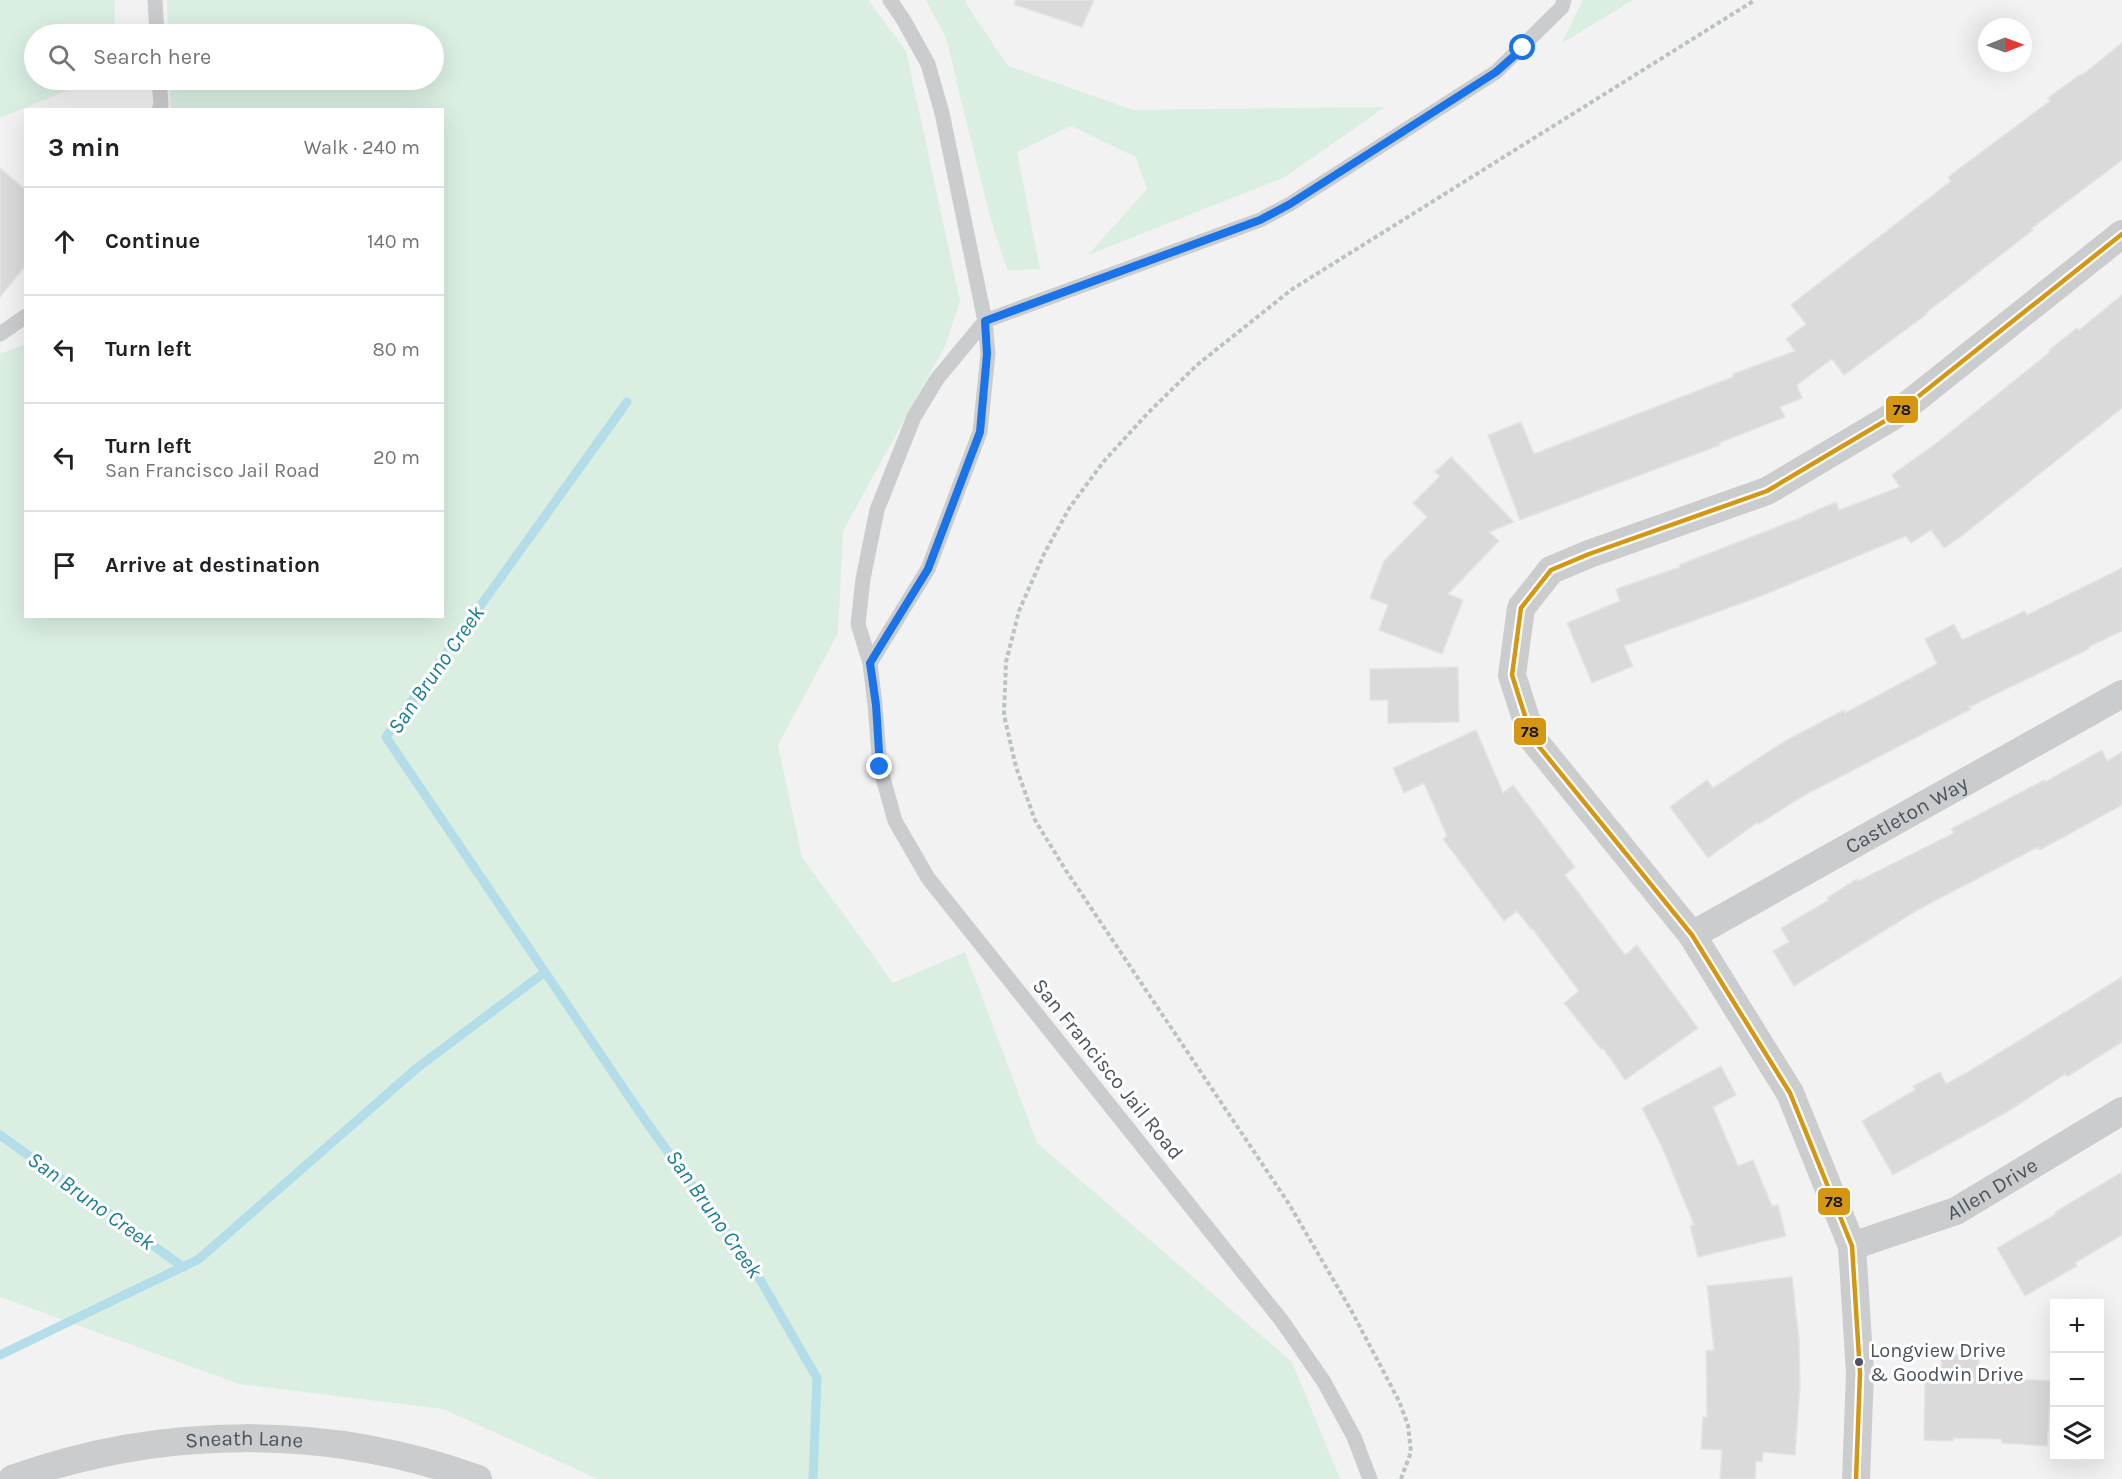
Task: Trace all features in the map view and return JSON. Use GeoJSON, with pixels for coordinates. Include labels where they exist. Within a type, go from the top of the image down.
{"type":"FeatureCollection","features":[{"type":"Feature","properties":{"kind":"street"},"geometry":{"type":"LineString","coordinates":[[1856,1479],[1860,1374],[1852,1246],[1790,1093],[1692,935],[1532,738],[1512,675],[1521,609],[1551,570],[1589,554],[1767,491],[1895,415],[2122,234]]}},
{"type":"Feature","properties":{"kind":"street","name":"Castleton Way"},"geometry":{"type":"LineString","coordinates":[[1692,935],[2122,694]]}},
{"type":"Feature","properties":{"kind":"street","name":"Allen Drive"},"geometry":{"type":"LineString","coordinates":[[1852,1246],[1956,1211],[2122,1111]]}},
{"type":"Feature","properties":{"kind":"street","name":"Sneath Lane"},"geometry":{"type":"LineString","coordinates":[[12,1479],[103,1453],[174,1441],[242,1437],[314,1441],[382,1451],[449,1468],[478,1479]]}},
{"type":"Feature","properties":{"kind":"lane"},"geometry":{"type":"LineString","coordinates":[[155,0],[156,24]]}},
{"type":"Feature","properties":{"kind":"lane"},"geometry":{"type":"LineString","coordinates":[[870,663],[928,569],[980,432],[987,354],[985,321],[942,113],[928,64],[890,0]]}},
{"type":"Feature","properties":{"kind":"lane"},"geometry":{"type":"LineString","coordinates":[[985,321],[1260,220],[1290,204],[1496,72],[1562,7],[1564,0]]}},
{"type":"Feature","properties":{"kind":"lane"},"geometry":{"type":"LineString","coordinates":[[160,90],[160,108]]}},
{"type":"Feature","properties":{"kind":"lane"},"geometry":{"type":"LineString","coordinates":[[0,334],[24,317]]}},
{"type":"Feature","properties":{"kind":"lane","name":"San Francisco Jail Road"},"geometry":{"type":"LineString","coordinates":[[985,321],[937,379],[914,417],[877,510],[863,579],[858,624],[870,663],[876,705],[880,767],[895,821],[928,878],[1282,1321],[1324,1382],[1354,1437],[1370,1479]]}},
{"type":"Feature","properties":{"kind":"path"},"geometry":{"type":"LineString","coordinates":[[1401,1479],[1405,1474],[1410,1452],[1408,1425],[1399,1401],[1351,1310],[1289,1204],[1065,869],[1035,820],[1016,767],[1004,715],[1006,662],[1019,611],[1044,554],[1070,507],[1104,461],[1147,414],[1197,365],[1291,290],[1755,0]]}},
{"type":"Feature","properties":{"kind":"green space"},"geometry":{"type":"Polygon","coordinates":[[[0,0],[115,0],[114,24],[24,24],[24,90],[68,90],[0,118],[0,0]]]}},
{"type":"Feature","properties":{"kind":"green space"},"geometry":{"type":"Polygon","coordinates":[[[167,0],[868,0],[906,51],[960,301],[945,346],[843,531],[838,633],[778,745],[802,857],[893,983],[965,952],[1037,1143],[1292,1362],[1340,1479],[598,1479],[443,1409],[239,1384],[0,1297],[0,354],[24,344],[24,618],[444,618],[444,108],[171,108],[170,90],[444,90],[444,24],[168,24],[167,0]]]}},
{"type":"Feature","properties":{"kind":"green space"},"geometry":{"type":"Polygon","coordinates":[[[926,0],[966,0],[966,4],[1008,66],[1133,110],[1385,107],[1285,177],[1088,255],[1147,189],[1136,157],[1071,126],[1017,152],[1040,269],[1007,270],[989,213],[946,38],[926,0]]]}},
{"type":"Feature","properties":{"kind":"green space"},"geometry":{"type":"Polygon","coordinates":[[[1583,0],[1633,0],[1562,43],[1583,0]]]}},
{"type":"Feature","properties":{"kind":"building"},"geometry":{"type":"Polygon","coordinates":[[[1015,0],[1094,0],[1082,27],[1015,5],[1015,0]]]}},
{"type":"Feature","properties":{"kind":"building"},"geometry":{"type":"Polygon","coordinates":[[[2122,43],[2122,160],[2032,228],[2033,230],[1927,314],[1844,375],[1832,359],[1797,385],[1802,398],[1780,407],[1785,417],[1719,443],[1720,445],[1520,520],[1488,435],[1521,422],[1534,454],[1795,351],[1786,339],[1806,324],[1791,305],[1951,181],[1948,177],[2050,101],[2048,98],[2082,75],[2122,43]]]}},
{"type":"Feature","properties":{"kind":"building"},"geometry":{"type":"Polygon","coordinates":[[[0,168],[24,188],[24,267],[0,297],[0,168]]]}},
{"type":"Feature","properties":{"kind":"building"},"geometry":{"type":"Polygon","coordinates":[[[2122,295],[2122,408],[1963,535],[1944,548],[1931,530],[1911,543],[1906,536],[1761,596],[1624,646],[1633,666],[1592,683],[1567,623],[1620,601],[1616,589],[1680,567],[1679,565],[1836,502],[1839,510],[1900,487],[1892,475],[1938,442],[2050,352],[2049,350],[2077,328],[2079,330],[2122,295]]]}},
{"type":"Feature","properties":{"kind":"building"},"geometry":{"type":"Polygon","coordinates":[[[1451,457],[1514,522],[1489,532],[1499,541],[1448,594],[1463,600],[1442,654],[1379,630],[1388,605],[1370,598],[1384,561],[1427,517],[1413,503],[1440,476],[1435,472],[1451,457]]]}},
{"type":"Feature","properties":{"kind":"building"},"geometry":{"type":"Polygon","coordinates":[[[2122,568],[2122,631],[1969,707],[1971,709],[1803,796],[1759,824],[1758,822],[1708,858],[1670,807],[1707,780],[1713,788],[1785,741],[1844,710],[1845,713],[1937,664],[1925,639],[1954,624],[1962,640],[2025,611],[2027,615],[2122,568]]]}},
{"type":"Feature","properties":{"kind":"building"},"geometry":{"type":"Polygon","coordinates":[[[1458,667],[1459,722],[1388,723],[1388,700],[1370,700],[1370,669],[1458,667]]]}},
{"type":"Feature","properties":{"kind":"building"},"geometry":{"type":"Polygon","coordinates":[[[1476,730],[1503,793],[1513,785],[1575,867],[1565,875],[1625,955],[1637,945],[1698,1028],[1625,1080],[1603,1048],[1601,1049],[1564,1003],[1579,991],[1517,911],[1504,921],[1443,839],[1447,836],[1424,783],[1404,793],[1393,768],[1476,730]]]}},
{"type":"Feature","properties":{"kind":"building"},"geometry":{"type":"Polygon","coordinates":[[[2102,750],[2107,761],[2122,752],[2122,805],[2040,850],[2038,847],[1921,908],[1794,986],[1773,951],[1789,942],[1781,928],[1829,900],[1827,898],[1857,879],[1858,881],[1954,833],[1951,829],[2044,780],[2045,782],[2102,750]]]}},
{"type":"Feature","properties":{"kind":"building"},"geometry":{"type":"Polygon","coordinates":[[[2122,977],[2122,1042],[2067,1077],[2065,1074],[2007,1112],[1893,1175],[1862,1121],[1915,1090],[1913,1086],[1940,1072],[1946,1084],[1968,1072],[2122,977]]]}},
{"type":"Feature","properties":{"kind":"building"},"geometry":{"type":"Polygon","coordinates":[[[1721,1066],[1736,1095],[1713,1107],[1738,1166],[1753,1160],[1772,1206],[1778,1205],[1786,1236],[1698,1257],[1690,1226],[1694,1225],[1663,1149],[1642,1108],[1721,1066]]]}},
{"type":"Feature","properties":{"kind":"building"},"geometry":{"type":"Polygon","coordinates":[[[2122,1172],[2122,1235],[2075,1263],[2077,1266],[2025,1296],[1997,1248],[2122,1172]]]}},
{"type":"Feature","properties":{"kind":"building"},"geometry":{"type":"Polygon","coordinates":[[[1792,1277],[1799,1340],[1800,1385],[1795,1455],[1763,1452],[1762,1462],[1756,1461],[1755,1479],[1720,1479],[1722,1450],[1701,1449],[1703,1417],[1707,1418],[1706,1351],[1714,1350],[1707,1286],[1792,1277]]]}},
{"type":"Feature","properties":{"kind":"building"},"geometry":{"type":"Polygon","coordinates":[[[1942,1354],[1979,1355],[1979,1376],[2050,1381],[2047,1446],[2002,1443],[2002,1439],[1924,1440],[1925,1375],[1941,1375],[1942,1354]]]}},
{"type":"Feature","properties":{"kind":"waterway","name":"San Bruno Creek"},"geometry":{"type":"LineString","coordinates":[[627,402],[386,737],[647,1123],[758,1276],[817,1378],[813,1479]]}},
{"type":"Feature","properties":{"kind":"waterway","name":"San Bruno Creek"},"geometry":{"type":"LineString","coordinates":[[0,1355],[199,1259],[417,1068],[545,972]]}},
{"type":"Feature","properties":{"kind":"waterway","name":"San Bruno Creek"},"geometry":{"type":"LineString","coordinates":[[0,1135],[183,1267]]}},
{"type":"Feature","properties":{"kind":"transit line","name":"78"},"geometry":{"type":"LineString","coordinates":[[1856,1479],[1860,1373],[1852,1246],[1790,1093],[1692,935],[1532,738],[1512,675],[1521,608],[1551,570],[1589,554],[1767,491],[1895,415],[2122,234]]}},
{"type":"Feature","properties":{"kind":"place","name":"Longview Drive & Goodwin Drive"},"geometry":{"type":"Point","coordinates":[1859,1362]}},
{"type":"Feature","properties":{"kind":"route"},"geometry":{"type":"LineString","coordinates":[[880,767],[876,705],[870,663],[928,569],[980,432],[987,354],[985,321],[1260,220],[1290,204],[1496,72],[1523,48]]}}]}
